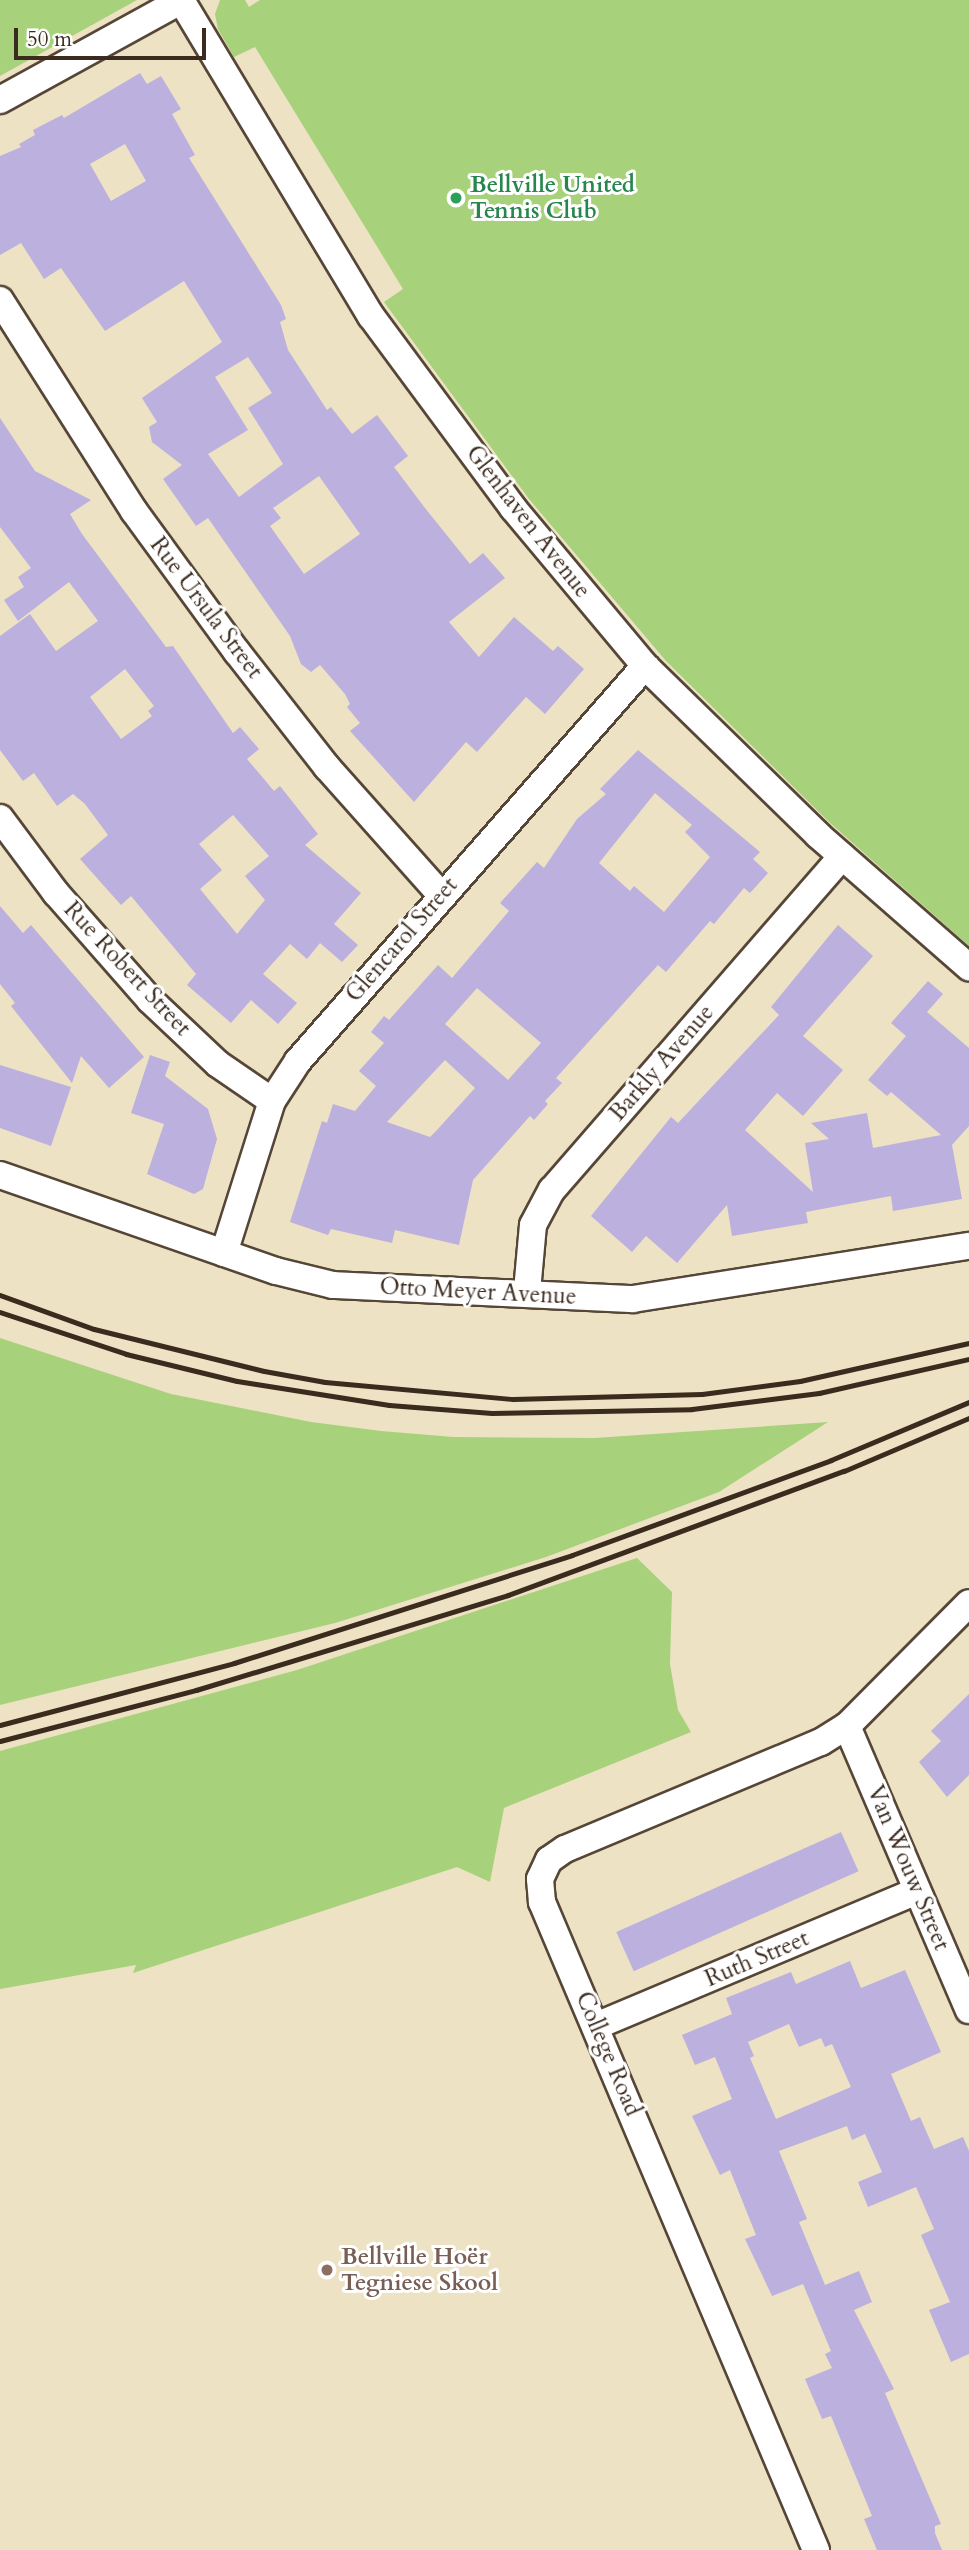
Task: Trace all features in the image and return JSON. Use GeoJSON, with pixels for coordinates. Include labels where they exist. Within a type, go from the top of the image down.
{"type":"FeatureCollection","features":[{"type":"Feature","properties":{"kind":"street"},"geometry":{"type":"LineString","coordinates":[[0,100],[181,0]]}},
{"type":"Feature","properties":{"kind":"street","name":"Glenhaven Avenue"},"geometry":{"type":"LineString","coordinates":[[181,0],[371,316],[513,508],[645,666],[842,856],[969,967]]}},
{"type":"Feature","properties":{"kind":"street","name":"Rue Ursula Street"},"geometry":{"type":"LineString","coordinates":[[0,300],[134,510],[237,652],[327,767],[441,895]]}},
{"type":"Feature","properties":{"kind":"street","name":"Glencarol Street"},"geometry":{"type":"LineString","coordinates":[[223,1253],[272,1101],[298,1061],[441,895],[645,666]]}},
{"type":"Feature","properties":{"kind":"street","name":"Rue Robert Street"},"geometry":{"type":"LineString","coordinates":[[0,818],[56,892],[150,1000],[218,1064],[272,1101]]}},
{"type":"Feature","properties":{"kind":"street","name":"Barkly Avenue"},"geometry":{"type":"LineString","coordinates":[[527,1291],[533,1225],[552,1190],[842,856]]}},
{"type":"Feature","properties":{"kind":"street","name":"Otto Meyer Avenue"},"geometry":{"type":"LineString","coordinates":[[0,1175],[223,1253],[333,1285],[527,1291],[633,1299],[969,1246]]}},
{"type":"Feature","properties":{"kind":"street","name":"College Road"},"geometry":{"type":"LineString","coordinates":[[816,2550],[542,1902],[540,1879],[549,1860],[565,1849],[821,1742],[847,1727],[969,1603]]}},
{"type":"Feature","properties":{"kind":"street","name":"Van Wouw Street"},"geometry":{"type":"LineString","coordinates":[[847,1727],[969,2010]]}},
{"type":"Feature","properties":{"kind":"street","name":"Ruth Street"},"geometry":{"type":"LineString","coordinates":[[596,2026],[917,1891]]}},
{"type":"Feature","properties":{"kind":"green space"},"geometry":{"type":"Polygon","coordinates":[[[0,0],[137,0],[0,76],[0,0]]]}},
{"type":"Feature","properties":{"kind":"green space"},"geometry":{"type":"Polygon","coordinates":[[[220,0],[245,0],[249,7],[260,0],[969,0],[969,946],[829,822],[666,661],[529,499],[384,302],[403,289],[255,47],[234,57],[218,29],[215,14],[220,0]]]}},
{"type":"Feature","properties":{"kind":"green space"},"geometry":{"type":"Polygon","coordinates":[[[0,1338],[171,1394],[311,1422],[381,1431],[453,1437],[595,1438],[828,1422],[719,1492],[546,1557],[335,1623],[0,1705],[0,1338]]]}},
{"type":"Feature","properties":{"kind":"green space"},"geometry":{"type":"Polygon","coordinates":[[[637,1558],[672,1592],[670,1664],[678,1710],[691,1732],[504,1808],[490,1882],[457,1867],[133,1973],[136,1965],[0,1989],[0,1751],[297,1670],[637,1558]]]}},
{"type":"Feature","properties":{"kind":"building"},"geometry":{"type":"Polygon","coordinates":[[[140,73],[147,84],[161,76],[181,109],[172,114],[195,155],[189,158],[281,305],[286,319],[280,322],[288,350],[327,410],[331,407],[352,434],[377,415],[408,456],[394,467],[425,508],[470,564],[483,553],[505,578],[449,622],[479,657],[514,617],[553,651],[558,646],[584,669],[545,714],[526,697],[477,752],[466,742],[414,802],[350,731],[360,723],[347,707],[350,704],[345,694],[320,665],[311,672],[301,664],[290,636],[208,518],[196,526],[163,479],[182,465],[152,442],[149,427],[157,422],[142,398],[222,342],[184,281],[105,331],[61,268],[44,279],[21,243],[0,255],[0,156],[21,147],[19,144],[35,135],[33,130],[62,115],[64,118],[140,73]],[[125,144],[90,164],[111,201],[146,181],[125,144]],[[248,357],[215,377],[248,430],[208,454],[239,497],[283,464],[248,408],[272,393],[248,357]],[[319,476],[273,508],[281,518],[270,526],[304,574],[360,534],[319,476]]]}},
{"type":"Feature","properties":{"kind":"building"},"geometry":{"type":"Polygon","coordinates":[[[0,418],[35,471],[91,500],[70,514],[82,534],[166,647],[173,646],[233,733],[240,727],[259,749],[247,759],[274,791],[280,786],[318,834],[305,845],[361,893],[334,924],[358,945],[342,962],[320,943],[307,959],[290,944],[263,974],[297,1003],[278,1024],[251,1000],[231,1023],[187,985],[196,974],[131,896],[121,905],[80,859],[108,835],[85,804],[73,794],[57,806],[34,773],[23,781],[0,750],[0,636],[30,614],[56,651],[98,621],[69,582],[18,621],[4,600],[24,587],[18,577],[31,568],[0,527],[0,418]],[[125,669],[90,697],[121,739],[152,716],[148,711],[154,706],[125,669]],[[233,815],[199,844],[222,870],[200,889],[237,934],[265,900],[245,876],[269,856],[233,815]]]}},
{"type":"Feature","properties":{"kind":"building"},"geometry":{"type":"Polygon","coordinates":[[[638,750],[760,852],[753,859],[768,873],[750,893],[744,888],[714,924],[710,921],[666,972],[658,965],[556,1078],[562,1083],[545,1101],[548,1104],[534,1120],[530,1116],[473,1180],[459,1245],[395,1230],[392,1243],[331,1229],[328,1235],[290,1222],[322,1121],[327,1123],[333,1104],[355,1111],[376,1086],[359,1071],[384,1043],[371,1032],[384,1016],[389,1020],[438,965],[452,978],[509,911],[500,903],[537,862],[544,868],[577,819],[606,794],[600,789],[638,750]],[[655,793],[599,863],[630,891],[634,886],[664,912],[710,857],[685,832],[692,825],[655,793]],[[477,988],[445,1024],[508,1080],[541,1043],[477,988]],[[445,1060],[387,1122],[430,1137],[475,1088],[445,1060]]]}},
{"type":"Feature","properties":{"kind":"building"},"geometry":{"type":"Polygon","coordinates":[[[0,906],[23,933],[31,925],[144,1057],[109,1088],[81,1056],[72,1083],[11,1006],[15,1003],[0,984],[0,906]]]}},
{"type":"Feature","properties":{"kind":"building"},"geometry":{"type":"Polygon","coordinates":[[[838,925],[873,956],[803,1036],[843,1070],[803,1116],[777,1093],[745,1130],[813,1192],[805,1143],[829,1139],[811,1123],[867,1113],[873,1148],[941,1135],[891,1092],[887,1096],[868,1080],[906,1036],[891,1023],[928,981],[943,994],[927,1012],[969,1048],[969,1126],[952,1145],[962,1199],[893,1211],[891,1196],[806,1212],[808,1223],[732,1236],[727,1205],[677,1263],[646,1236],[632,1252],[591,1216],[671,1117],[678,1123],[779,1015],[771,1007],[838,925]]]}},
{"type":"Feature","properties":{"kind":"building"},"geometry":{"type":"Polygon","coordinates":[[[150,1055],[170,1062],[165,1076],[208,1109],[217,1139],[203,1189],[194,1194],[147,1174],[164,1124],[131,1113],[150,1055]]]}},
{"type":"Feature","properties":{"kind":"building"},"geometry":{"type":"Polygon","coordinates":[[[0,1065],[71,1087],[51,1146],[0,1128],[0,1065]]]}},
{"type":"Feature","properties":{"kind":"building"},"geometry":{"type":"Polygon","coordinates":[[[969,1694],[969,1775],[947,1797],[919,1762],[941,1741],[931,1731],[969,1694]]]}},
{"type":"Feature","properties":{"kind":"building"},"geometry":{"type":"Polygon","coordinates":[[[841,1832],[858,1871],[634,1971],[616,1932],[841,1832]]]}},
{"type":"Feature","properties":{"kind":"building"},"geometry":{"type":"Polygon","coordinates":[[[850,1961],[861,1988],[905,1970],[941,2052],[891,2074],[911,2121],[920,2117],[934,2149],[963,2137],[969,2151],[969,2354],[951,2362],[929,2310],[950,2302],[921,2235],[934,2229],[916,2187],[868,2207],[858,2182],[882,2172],[865,2134],[852,2140],[847,2126],[779,2151],[807,2219],[799,2222],[825,2285],[859,2271],[872,2302],[854,2310],[894,2389],[885,2393],[941,2524],[935,2526],[935,2533],[942,2550],[877,2550],[864,2519],[872,2516],[831,2416],[822,2419],[805,2379],[832,2368],[825,2354],[831,2351],[803,2284],[772,2296],[745,2239],[756,2235],[730,2170],[720,2175],[692,2116],[732,2099],[715,2057],[695,2065],[682,2035],[732,2014],[726,1998],[791,1972],[796,1984],[850,1961]],[[789,2024],[748,2042],[754,2056],[750,2058],[776,2119],[851,2087],[832,2044],[825,2047],[821,2038],[799,2047],[789,2024]]]}},
{"type":"Feature","properties":{"kind":"railway"},"geometry":{"type":"LineString","coordinates":[[0,1295],[94,1329],[264,1371],[325,1382],[513,1399],[702,1394],[800,1381],[969,1343]]}},
{"type":"Feature","properties":{"kind":"railway"},"geometry":{"type":"LineString","coordinates":[[0,1312],[126,1354],[237,1381],[389,1405],[492,1413],[692,1409],[819,1393],[969,1359]]}},
{"type":"Feature","properties":{"kind":"railway"},"geometry":{"type":"LineString","coordinates":[[0,1725],[234,1663],[572,1555],[831,1460],[969,1402]]}},
{"type":"Feature","properties":{"kind":"railway"},"geometry":{"type":"LineString","coordinates":[[0,1741],[196,1690],[508,1595],[844,1471],[969,1418]]}},
{"type":"Feature","properties":{"kind":"place","name":"Bellville United Tennis Club"},"geometry":{"type":"Point","coordinates":[456,198]}},
{"type":"Feature","properties":{"kind":"place","name":"Bellville Hoër Tegniese Skool"},"geometry":{"type":"Point","coordinates":[327,2270]}}]}
